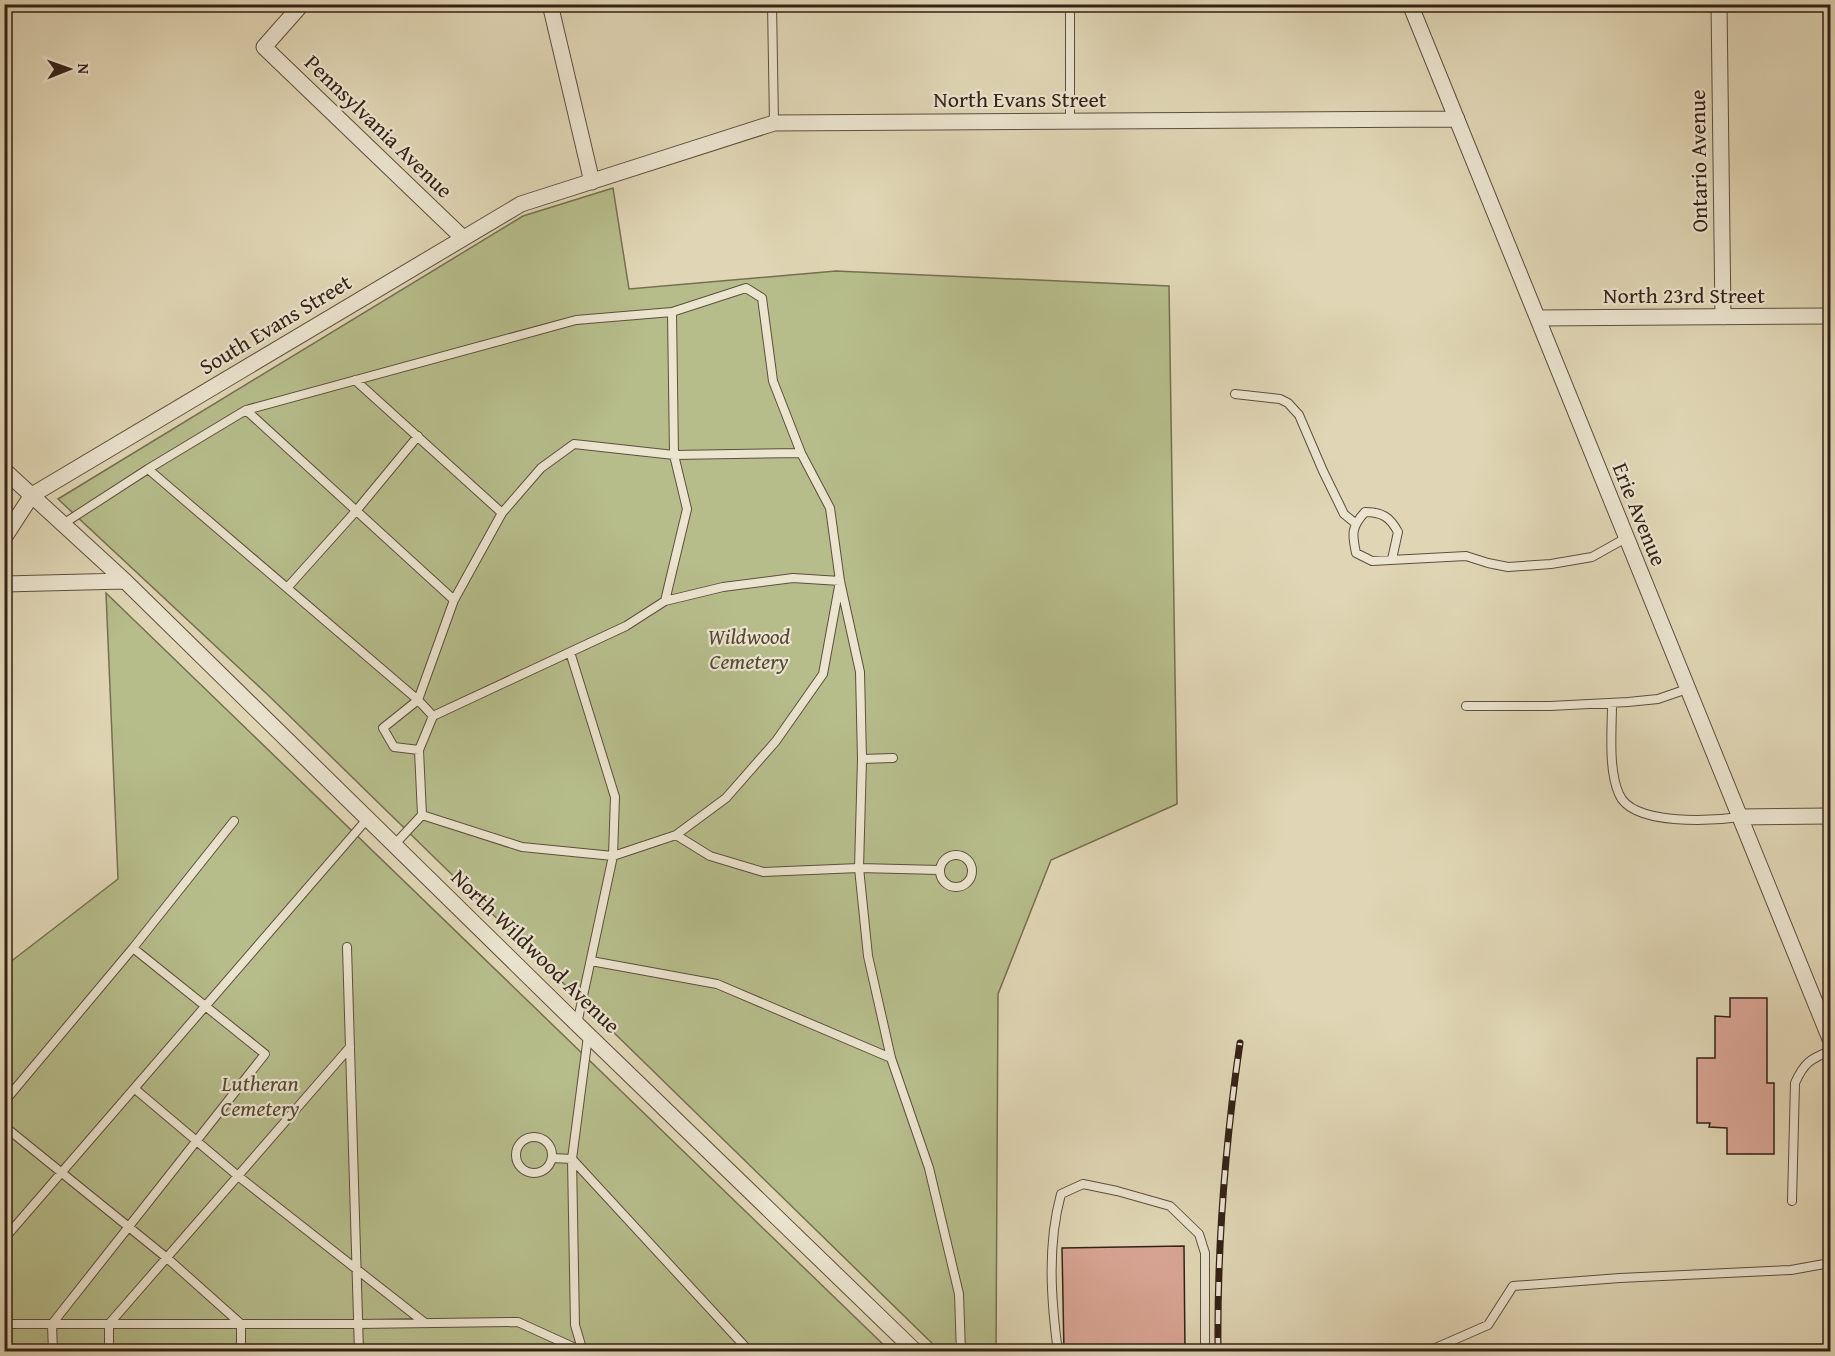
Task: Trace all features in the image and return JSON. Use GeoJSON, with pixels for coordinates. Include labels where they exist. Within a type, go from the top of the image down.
{"type":"FeatureCollection","features":[{"type":"Feature","properties":{"kind":"street","name":"Pennsylvania Avenue"},"geometry":{"type":"LineString","coordinates":[[302,4],[264,47],[463,237]]}},
{"type":"Feature","properties":{"kind":"street"},"geometry":{"type":"LineString","coordinates":[[550,4],[592,182]]}},
{"type":"Feature","properties":{"kind":"street","name":"Erie Avenue"},"geometry":{"type":"LineString","coordinates":[[1410,4],[1830,1040]]}},
{"type":"Feature","properties":{"kind":"street","name":"Ontario Avenue"},"geometry":{"type":"LineString","coordinates":[[1719,4],[1723,317]]}},
{"type":"Feature","properties":{"kind":"street","name":"North Evans Street"},"geometry":{"type":"LineString","coordinates":[[592,182],[774,123],[1457,120]]}},
{"type":"Feature","properties":{"kind":"street","name":"South Evans Street"},"geometry":{"type":"LineString","coordinates":[[4,538],[32,495],[521,204],[592,182]]}},
{"type":"Feature","properties":{"kind":"street","name":"North 23rd Street"},"geometry":{"type":"LineString","coordinates":[[1538,318],[1830,316]]}},
{"type":"Feature","properties":{"kind":"street","name":"North Wildwood Avenue"},"geometry":{"type":"LineString","coordinates":[[4,470],[125,581],[916,1352]]}},
{"type":"Feature","properties":{"kind":"street"},"geometry":{"type":"LineString","coordinates":[[4,584],[125,581]]}},
{"type":"Feature","properties":{"kind":"street"},"geometry":{"type":"LineString","coordinates":[[1740,817],[1830,816]]}},
{"type":"Feature","properties":{"kind":"lane"},"geometry":{"type":"LineString","coordinates":[[772,4],[774,123]]}},
{"type":"Feature","properties":{"kind":"lane"},"geometry":{"type":"LineString","coordinates":[[1070,4],[1070,122]]}},
{"type":"Feature","properties":{"kind":"lane"},"geometry":{"type":"LineString","coordinates":[[63,524],[148,468],[246,410],[576,320],[672,312],[746,288],[762,298],[773,381],[801,453],[830,508],[840,581],[860,672],[862,759],[859,868],[868,956],[891,1058],[929,1168],[959,1294],[961,1352]]}},
{"type":"Feature","properties":{"kind":"lane"},"geometry":{"type":"LineString","coordinates":[[665,601],[687,509],[674,455],[672,312]]}},
{"type":"Feature","properties":{"kind":"lane"},"geometry":{"type":"LineString","coordinates":[[356,380],[502,513]]}},
{"type":"Feature","properties":{"kind":"lane"},"geometry":{"type":"LineString","coordinates":[[1235,394],[1280,399],[1288,403],[1299,415],[1344,514],[1355,523]]}},
{"type":"Feature","properties":{"kind":"lane"},"geometry":{"type":"LineString","coordinates":[[246,410],[454,600]]}},
{"type":"Feature","properties":{"kind":"lane"},"geometry":{"type":"LineString","coordinates":[[287,588],[356,511],[418,436]]}},
{"type":"Feature","properties":{"kind":"lane"},"geometry":{"type":"LineString","coordinates":[[419,750],[394,747],[383,728],[418,700],[454,600],[502,513],[541,468],[574,444],[674,455],[801,453]]}},
{"type":"Feature","properties":{"kind":"lane"},"geometry":{"type":"LineString","coordinates":[[148,468],[418,700],[433,716]]}},
{"type":"Feature","properties":{"kind":"lane"},"geometry":{"type":"LineString","coordinates":[[1392,559],[1398,532],[1391,520],[1379,512],[1365,512],[1355,523],[1353,541],[1356,554],[1372,561],[1466,555],[1508,567],[1551,564],[1592,558],[1626,538]]}},
{"type":"Feature","properties":{"kind":"lane"},"geometry":{"type":"LineString","coordinates":[[395,844],[422,815],[419,750],[433,716],[626,626],[665,601],[723,586],[793,578],[840,581]]}},
{"type":"Feature","properties":{"kind":"lane"},"geometry":{"type":"LineString","coordinates":[[422,815],[522,847],[613,856],[676,835],[726,798],[776,741],[823,674],[840,581]]}},
{"type":"Feature","properties":{"kind":"lane"},"geometry":{"type":"LineString","coordinates":[[570,652],[615,797],[613,856],[591,961],[572,1159],[575,1325],[583,1351]]}},
{"type":"Feature","properties":{"kind":"lane"},"geometry":{"type":"LineString","coordinates":[[1466,706],[1612,703],[1658,699],[1687,689]]}},
{"type":"Feature","properties":{"kind":"lane"},"geometry":{"type":"LineString","coordinates":[[1612,703],[1611,759],[1619,796],[1633,809],[1652,816],[1691,820],[1740,817]]}},
{"type":"Feature","properties":{"kind":"lane"},"geometry":{"type":"LineString","coordinates":[[862,759],[893,758]]}},
{"type":"Feature","properties":{"kind":"lane"},"geometry":{"type":"LineString","coordinates":[[4,1239],[369,818]]}},
{"type":"Feature","properties":{"kind":"lane"},"geometry":{"type":"LineString","coordinates":[[4,1102],[133,948],[234,821]]}},
{"type":"Feature","properties":{"kind":"lane"},"geometry":{"type":"LineString","coordinates":[[676,835],[710,856],[763,872],[859,868],[940,870]]}},
{"type":"Feature","properties":{"kind":"lane"},"geometry":{"type":"LineString","coordinates":[[952,855],[958,855],[967,859],[972,874],[962,886],[951,886],[943,880],[940,870],[943,861],[952,855]]}},
{"type":"Feature","properties":{"kind":"lane"},"geometry":{"type":"LineString","coordinates":[[347,947],[359,1352]]}},
{"type":"Feature","properties":{"kind":"lane"},"geometry":{"type":"LineString","coordinates":[[53,1352],[52,1324],[265,1054],[133,948]]}},
{"type":"Feature","properties":{"kind":"lane"},"geometry":{"type":"LineString","coordinates":[[591,961],[717,984],[891,1058]]}},
{"type":"Feature","properties":{"kind":"lane"},"geometry":{"type":"LineString","coordinates":[[109,1352],[109,1324],[350,1047]]}},
{"type":"Feature","properties":{"kind":"lane"},"geometry":{"type":"LineString","coordinates":[[1792,1201],[1795,1083],[1801,1070],[1811,1059],[1830,1051]]}},
{"type":"Feature","properties":{"kind":"lane"},"geometry":{"type":"LineString","coordinates":[[135,1089],[238,1176],[425,1323]]}},
{"type":"Feature","properties":{"kind":"lane"},"geometry":{"type":"LineString","coordinates":[[4,1126],[166,1258],[242,1324]]}},
{"type":"Feature","properties":{"kind":"lane"},"geometry":{"type":"LineString","coordinates":[[536,1137],[542,1138],[550,1146],[552,1158],[550,1164],[542,1172],[529,1173],[519,1166],[516,1154],[520,1143],[525,1139],[536,1137]]}},
{"type":"Feature","properties":{"kind":"lane"},"geometry":{"type":"LineString","coordinates":[[552,1158],[572,1159],[750,1352]]}},
{"type":"Feature","properties":{"kind":"lane"},"geometry":{"type":"LineString","coordinates":[[1058,1352],[1052,1275],[1054,1220],[1061,1194],[1083,1184],[1170,1206],[1199,1234],[1205,1253],[1205,1352]]}},
{"type":"Feature","properties":{"kind":"lane"},"geometry":{"type":"LineString","coordinates":[[1419,1352],[1433,1349],[1488,1325],[1513,1286],[1620,1278],[1791,1270],[1830,1263]]}},
{"type":"Feature","properties":{"kind":"lane"},"geometry":{"type":"LineString","coordinates":[[4,1324],[518,1322],[583,1351]]}},
{"type":"Feature","properties":{"kind":"lane"},"geometry":{"type":"LineString","coordinates":[[241,1352],[242,1324]]}},
{"type":"Feature","properties":{"kind":"green space","name":"Wildwood Cemetery"},"geometry":{"type":"Polygon","coordinates":[[[613,188],[629,289],[836,271],[1169,286],[1177,804],[1051,860],[998,994],[996,1351],[940,1351],[267,694],[58,499],[523,216],[613,188]]]}},
{"type":"Feature","properties":{"kind":"green space","name":"Lutheran Cemetery"},"geometry":{"type":"Polygon","coordinates":[[[106,593],[890,1351],[5,1352],[5,966],[118,879],[106,593]]]}},
{"type":"Feature","properties":{"kind":"building"},"geometry":{"type":"Polygon","coordinates":[[[1730,998],[1767,998],[1767,1083],[1774,1083],[1774,1154],[1727,1154],[1727,1128],[1709,1127],[1710,1123],[1697,1123],[1697,1058],[1715,1058],[1715,1016],[1730,1017],[1730,998]]]}},
{"type":"Feature","properties":{"kind":"building"},"geometry":{"type":"Polygon","coordinates":[[[1184,1246],[1185,1352],[1064,1352],[1062,1248],[1184,1246]]]}},
{"type":"Feature","properties":{"kind":"railway"},"geometry":{"type":"LineString","coordinates":[[1218,1352],[1223,1197],[1240,1043]]}}]}
